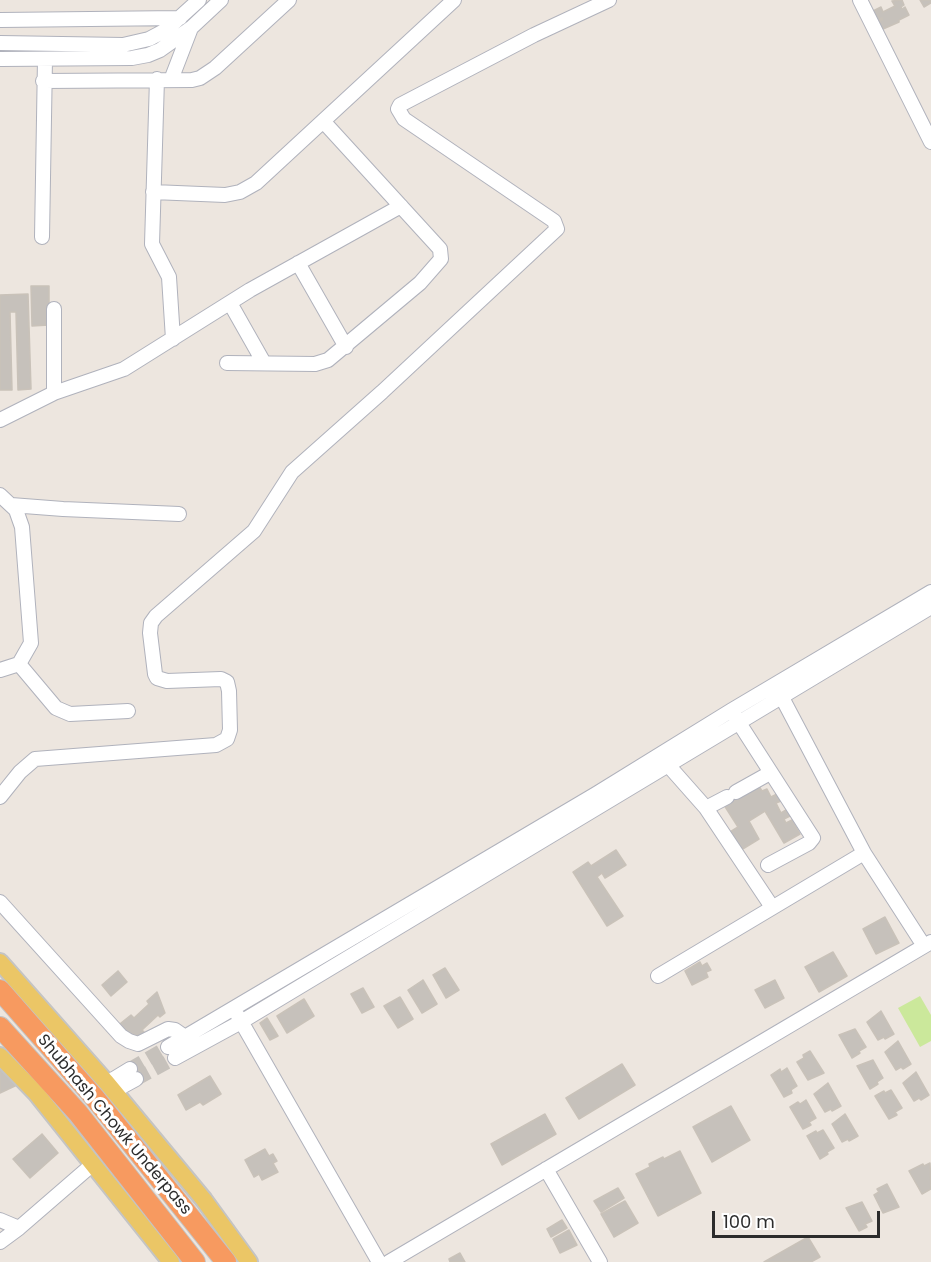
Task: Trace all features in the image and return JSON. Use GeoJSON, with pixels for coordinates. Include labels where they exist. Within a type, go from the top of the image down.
{"type":"FeatureCollection","features":[{"type":"Feature","properties":{"kind":"highway","name":"Shubhash Chowk Underpass"},"geometry":{"type":"LineString","coordinates":[[0,990],[94,1097],[226,1262]]}},
{"type":"Feature","properties":{"kind":"highway","name":"Shubhash Chowk Underpass"},"geometry":{"type":"LineString","coordinates":[[0,1027],[78,1113],[195,1262]]}},
{"type":"Feature","properties":{"kind":"main road"},"geometry":{"type":"LineString","coordinates":[[0,962],[111,1087],[204,1200],[249,1262]]}},
{"type":"Feature","properties":{"kind":"main road"},"geometry":{"type":"LineString","coordinates":[[0,1056],[36,1093],[171,1262]]}},
{"type":"Feature","properties":{"kind":"street"},"geometry":{"type":"LineString","coordinates":[[0,44],[123,45],[149,39],[166,30],[199,0]]}},
{"type":"Feature","properties":{"kind":"street"},"geometry":{"type":"LineString","coordinates":[[0,59],[132,58],[148,55],[160,50],[191,28],[220,0]]}},
{"type":"Feature","properties":{"kind":"street"},"geometry":{"type":"LineString","coordinates":[[43,81],[192,80],[206,75],[289,0]]}},
{"type":"Feature","properties":{"kind":"street"},"geometry":{"type":"LineString","coordinates":[[153,192],[225,195],[240,192],[256,183],[454,0]]}},
{"type":"Feature","properties":{"kind":"street"},"geometry":{"type":"LineString","coordinates":[[0,798],[20,772],[35,759],[216,745],[227,739],[230,730],[227,682],[220,679],[167,681],[157,678],[150,633],[151,623],[156,616],[254,531],[292,472],[382,392],[557,229],[554,221],[404,118],[398,110],[400,105],[534,35],[609,0]]}},
{"type":"Feature","properties":{"kind":"street"},"geometry":{"type":"LineString","coordinates":[[860,0],[931,142]]}},
{"type":"Feature","properties":{"kind":"street"},"geometry":{"type":"LineString","coordinates":[[0,20],[180,18]]}},
{"type":"Feature","properties":{"kind":"street"},"geometry":{"type":"LineString","coordinates":[[171,80],[191,28]]}},
{"type":"Feature","properties":{"kind":"street"},"geometry":{"type":"LineString","coordinates":[[42,237],[45,58]]}},
{"type":"Feature","properties":{"kind":"street"},"geometry":{"type":"LineString","coordinates":[[157,80],[152,244],[169,277],[173,339]]}},
{"type":"Feature","properties":{"kind":"street"},"geometry":{"type":"LineString","coordinates":[[227,363],[315,364],[328,360],[420,283],[441,259],[440,249],[323,121]]}},
{"type":"Feature","properties":{"kind":"street"},"geometry":{"type":"LineString","coordinates":[[0,420],[54,393],[124,369],[230,303],[401,206]]}},
{"type":"Feature","properties":{"kind":"street"},"geometry":{"type":"LineString","coordinates":[[298,263],[346,347]]}},
{"type":"Feature","properties":{"kind":"street"},"geometry":{"type":"LineString","coordinates":[[230,303],[264,363]]}},
{"type":"Feature","properties":{"kind":"street"},"geometry":{"type":"LineString","coordinates":[[54,309],[54,393]]}},
{"type":"Feature","properties":{"kind":"street"},"geometry":{"type":"LineString","coordinates":[[0,495],[16,510],[21,527],[31,643],[19,664],[0,670]]}},
{"type":"Feature","properties":{"kind":"street"},"geometry":{"type":"LineString","coordinates":[[11,505],[179,514]]}},
{"type":"Feature","properties":{"kind":"street"},"geometry":{"type":"LineString","coordinates":[[779,692],[931,592]]}},
{"type":"Feature","properties":{"kind":"street"},"geometry":{"type":"LineString","coordinates":[[735,716],[668,765],[241,1022],[171,1053],[185,1037],[596,794],[735,716],[931,607]]}},
{"type":"Feature","properties":{"kind":"street"},"geometry":{"type":"LineString","coordinates":[[19,664],[56,708],[70,714],[128,711]]}},
{"type":"Feature","properties":{"kind":"street"},"geometry":{"type":"LineString","coordinates":[[389,1262],[928,944],[864,853],[779,692]]}},
{"type":"Feature","properties":{"kind":"street"},"geometry":{"type":"LineString","coordinates":[[735,716],[813,838],[809,843],[768,865]]}},
{"type":"Feature","properties":{"kind":"street"},"geometry":{"type":"LineString","coordinates":[[668,765],[706,808],[772,907]]}},
{"type":"Feature","properties":{"kind":"street"},"geometry":{"type":"LineString","coordinates":[[706,808],[770,773]]}},
{"type":"Feature","properties":{"kind":"street"},"geometry":{"type":"LineString","coordinates":[[658,976],[864,853]]}},
{"type":"Feature","properties":{"kind":"street"},"geometry":{"type":"LineString","coordinates":[[0,902],[121,1036],[138,1044],[168,1029],[175,1030],[185,1037]]}},
{"type":"Feature","properties":{"kind":"street"},"geometry":{"type":"LineString","coordinates":[[233,1010],[379,1262]]}},
{"type":"Feature","properties":{"kind":"street"},"geometry":{"type":"LineString","coordinates":[[111,1087],[133,1074]]}},
{"type":"Feature","properties":{"kind":"street"},"geometry":{"type":"LineString","coordinates":[[0,1242],[93,1164]]}},
{"type":"Feature","properties":{"kind":"street"},"geometry":{"type":"LineString","coordinates":[[546,1169],[600,1262]]}},
{"type":"Feature","properties":{"kind":"street"},"geometry":{"type":"LineString","coordinates":[[0,1220],[19,1228]]}},
{"type":"Feature","properties":{"kind":"green space"},"geometry":{"type":"Polygon","coordinates":[[[920,996],[931,1015],[931,1041],[920,1047],[898,1008],[920,996]]]}},
{"type":"Feature","properties":{"kind":"building"},"geometry":{"type":"Polygon","coordinates":[[[902,0],[904,5],[901,7],[902,9],[905,7],[909,15],[883,29],[879,21],[882,18],[878,20],[873,11],[881,7],[883,12],[895,6],[892,1],[902,0]]]}},
{"type":"Feature","properties":{"kind":"building"},"geometry":{"type":"Polygon","coordinates":[[[920,0],[931,0],[931,3],[924,7],[920,0]]]}},
{"type":"Feature","properties":{"kind":"building"},"geometry":{"type":"Polygon","coordinates":[[[31,286],[49,286],[49,325],[32,326],[31,286]]]}},
{"type":"Feature","properties":{"kind":"building"},"geometry":{"type":"Polygon","coordinates":[[[28,294],[31,389],[18,390],[16,312],[10,312],[12,390],[0,390],[0,295],[28,294]]]}},
{"type":"Feature","properties":{"kind":"building"},"geometry":{"type":"Polygon","coordinates":[[[758,784],[762,791],[767,789],[771,797],[777,794],[781,801],[776,803],[781,813],[786,810],[790,816],[784,819],[786,823],[792,820],[800,834],[784,843],[765,811],[749,821],[759,839],[741,850],[730,832],[738,827],[724,805],[725,793],[734,788],[758,784]]]}},
{"type":"Feature","properties":{"kind":"building"},"geometry":{"type":"Polygon","coordinates":[[[616,850],[626,865],[605,878],[602,873],[597,877],[623,916],[607,926],[573,872],[588,862],[591,866],[616,850]]]}},
{"type":"Feature","properties":{"kind":"building"},"geometry":{"type":"Polygon","coordinates":[[[885,917],[899,943],[876,954],[863,929],[885,917]]]}},
{"type":"Feature","properties":{"kind":"building"},"geometry":{"type":"Polygon","coordinates":[[[833,952],[847,976],[819,992],[805,967],[833,952]]]}},
{"type":"Feature","properties":{"kind":"building"},"geometry":{"type":"Polygon","coordinates":[[[700,962],[702,966],[707,963],[711,970],[706,972],[708,977],[692,985],[685,971],[700,962]]]}},
{"type":"Feature","properties":{"kind":"building"},"geometry":{"type":"Polygon","coordinates":[[[445,968],[459,990],[446,998],[433,975],[445,968]]]}},
{"type":"Feature","properties":{"kind":"building"},"geometry":{"type":"Polygon","coordinates":[[[118,971],[127,982],[111,996],[102,985],[118,971]]]}},
{"type":"Feature","properties":{"kind":"building"},"geometry":{"type":"Polygon","coordinates":[[[423,980],[437,1004],[422,1013],[408,990],[423,980]]]}},
{"type":"Feature","properties":{"kind":"building"},"geometry":{"type":"Polygon","coordinates":[[[775,980],[784,998],[765,1008],[755,990],[775,980]]]}},
{"type":"Feature","properties":{"kind":"building"},"geometry":{"type":"Polygon","coordinates":[[[363,988],[374,1007],[362,1013],[351,994],[363,988]]]}},
{"type":"Feature","properties":{"kind":"building"},"geometry":{"type":"Polygon","coordinates":[[[157,992],[165,1013],[160,1017],[158,1015],[142,1030],[144,1032],[139,1037],[116,1027],[131,1015],[134,1018],[149,1004],[147,1001],[157,992]]]}},
{"type":"Feature","properties":{"kind":"building"},"geometry":{"type":"Polygon","coordinates":[[[400,997],[413,1019],[398,1028],[384,1006],[400,997]]]}},
{"type":"Feature","properties":{"kind":"building"},"geometry":{"type":"Polygon","coordinates":[[[304,999],[314,1016],[287,1033],[277,1016],[304,999]]]}},
{"type":"Feature","properties":{"kind":"building"},"geometry":{"type":"Polygon","coordinates":[[[881,1011],[894,1034],[878,1040],[867,1022],[881,1011]]]}},
{"type":"Feature","properties":{"kind":"building"},"geometry":{"type":"Polygon","coordinates":[[[267,1018],[278,1036],[270,1040],[260,1023],[267,1018]]]}},
{"type":"Feature","properties":{"kind":"building"},"geometry":{"type":"Polygon","coordinates":[[[855,1029],[866,1047],[852,1058],[839,1035],[855,1029]]]}},
{"type":"Feature","properties":{"kind":"building"},"geometry":{"type":"Polygon","coordinates":[[[898,1041],[911,1064],[896,1070],[885,1052],[898,1041]]]}},
{"type":"Feature","properties":{"kind":"building"},"geometry":{"type":"Polygon","coordinates":[[[810,1051],[824,1073],[808,1080],[797,1062],[810,1051]]]}},
{"type":"Feature","properties":{"kind":"building"},"geometry":{"type":"Polygon","coordinates":[[[873,1060],[883,1078],[870,1089],[857,1066],[873,1060]]]}},
{"type":"Feature","properties":{"kind":"building"},"geometry":{"type":"Polygon","coordinates":[[[0,1062],[17,1085],[0,1093],[0,1062]]]}},
{"type":"Feature","properties":{"kind":"building"},"geometry":{"type":"Polygon","coordinates":[[[622,1064],[635,1085],[579,1119],[566,1098],[622,1064]]]}},
{"type":"Feature","properties":{"kind":"building"},"geometry":{"type":"Polygon","coordinates":[[[787,1068],[797,1086],[791,1090],[792,1093],[784,1097],[771,1075],[780,1069],[781,1072],[787,1068]]]}},
{"type":"Feature","properties":{"kind":"building"},"geometry":{"type":"Polygon","coordinates":[[[916,1072],[929,1095],[914,1101],[903,1083],[916,1072]]]}},
{"type":"Feature","properties":{"kind":"building"},"geometry":{"type":"Polygon","coordinates":[[[210,1076],[221,1094],[203,1105],[200,1102],[186,1110],[178,1095],[210,1076]]]}},
{"type":"Feature","properties":{"kind":"building"},"geometry":{"type":"Polygon","coordinates":[[[828,1083],[841,1106],[825,1112],[814,1094],[828,1083]]]}},
{"type":"Feature","properties":{"kind":"building"},"geometry":{"type":"Polygon","coordinates":[[[891,1090],[902,1108],[895,1112],[897,1115],[889,1119],[875,1096],[891,1090]]]}},
{"type":"Feature","properties":{"kind":"building"},"geometry":{"type":"Polygon","coordinates":[[[806,1100],[816,1118],[809,1122],[811,1125],[803,1129],[790,1107],[806,1100]]]}},
{"type":"Feature","properties":{"kind":"building"},"geometry":{"type":"Polygon","coordinates":[[[731,1106],[750,1140],[712,1162],[693,1127],[731,1106]]]}},
{"type":"Feature","properties":{"kind":"building"},"geometry":{"type":"Polygon","coordinates":[[[545,1114],[556,1134],[502,1165],[491,1144],[545,1114]]]}},
{"type":"Feature","properties":{"kind":"building"},"geometry":{"type":"Polygon","coordinates":[[[845,1114],[858,1136],[842,1142],[832,1124],[845,1114]]]}},
{"type":"Feature","properties":{"kind":"building"},"geometry":{"type":"Polygon","coordinates":[[[823,1130],[834,1148],[820,1159],[807,1136],[823,1130]]]}},
{"type":"Feature","properties":{"kind":"building"},"geometry":{"type":"Polygon","coordinates":[[[42,1134],[58,1153],[30,1178],[13,1159],[42,1134]]]}},
{"type":"Feature","properties":{"kind":"building"},"geometry":{"type":"Polygon","coordinates":[[[265,1149],[269,1156],[273,1154],[277,1161],[273,1163],[278,1172],[262,1180],[259,1174],[254,1177],[245,1160],[265,1149]]]}},
{"type":"Feature","properties":{"kind":"building"},"geometry":{"type":"Polygon","coordinates":[[[680,1151],[701,1193],[658,1216],[636,1174],[650,1167],[649,1164],[680,1151]]]}},
{"type":"Feature","properties":{"kind":"building"},"geometry":{"type":"Polygon","coordinates":[[[930,1163],[931,1189],[922,1194],[909,1171],[930,1163]]]}},
{"type":"Feature","properties":{"kind":"building"},"geometry":{"type":"Polygon","coordinates":[[[887,1184],[899,1207],[883,1213],[874,1195],[879,1192],[877,1189],[887,1184]]]}},
{"type":"Feature","properties":{"kind":"building"},"geometry":{"type":"Polygon","coordinates":[[[618,1188],[624,1198],[601,1212],[594,1201],[618,1188]]]}},
{"type":"Feature","properties":{"kind":"building"},"geometry":{"type":"Polygon","coordinates":[[[625,1201],[638,1223],[614,1237],[601,1214],[625,1201]]]}},
{"type":"Feature","properties":{"kind":"building"},"geometry":{"type":"Polygon","coordinates":[[[862,1202],[872,1221],[865,1224],[867,1227],[859,1231],[846,1208],[862,1202]]]}},
{"type":"Feature","properties":{"kind":"building"},"geometry":{"type":"Polygon","coordinates":[[[562,1220],[567,1228],[551,1237],[547,1229],[562,1220]]]}},
{"type":"Feature","properties":{"kind":"building"},"geometry":{"type":"Polygon","coordinates":[[[569,1230],[577,1245],[560,1253],[553,1239],[569,1230]]]}},
{"type":"Feature","properties":{"kind":"building"},"geometry":{"type":"Polygon","coordinates":[[[808,1237],[820,1257],[811,1262],[764,1262],[808,1237]]]}},
{"type":"Feature","properties":{"kind":"building"},"geometry":{"type":"Polygon","coordinates":[[[460,1253],[465,1262],[450,1262],[449,1259],[460,1253]]]}},
{"type":"Feature","properties":{"kind":"tunnel"},"geometry":{"type":"LineString","coordinates":[[130,1069],[168,1047]]}},
{"type":"Feature","properties":{"kind":"tunnel"},"geometry":{"type":"LineString","coordinates":[[136,1079],[175,1058]]}}]}
